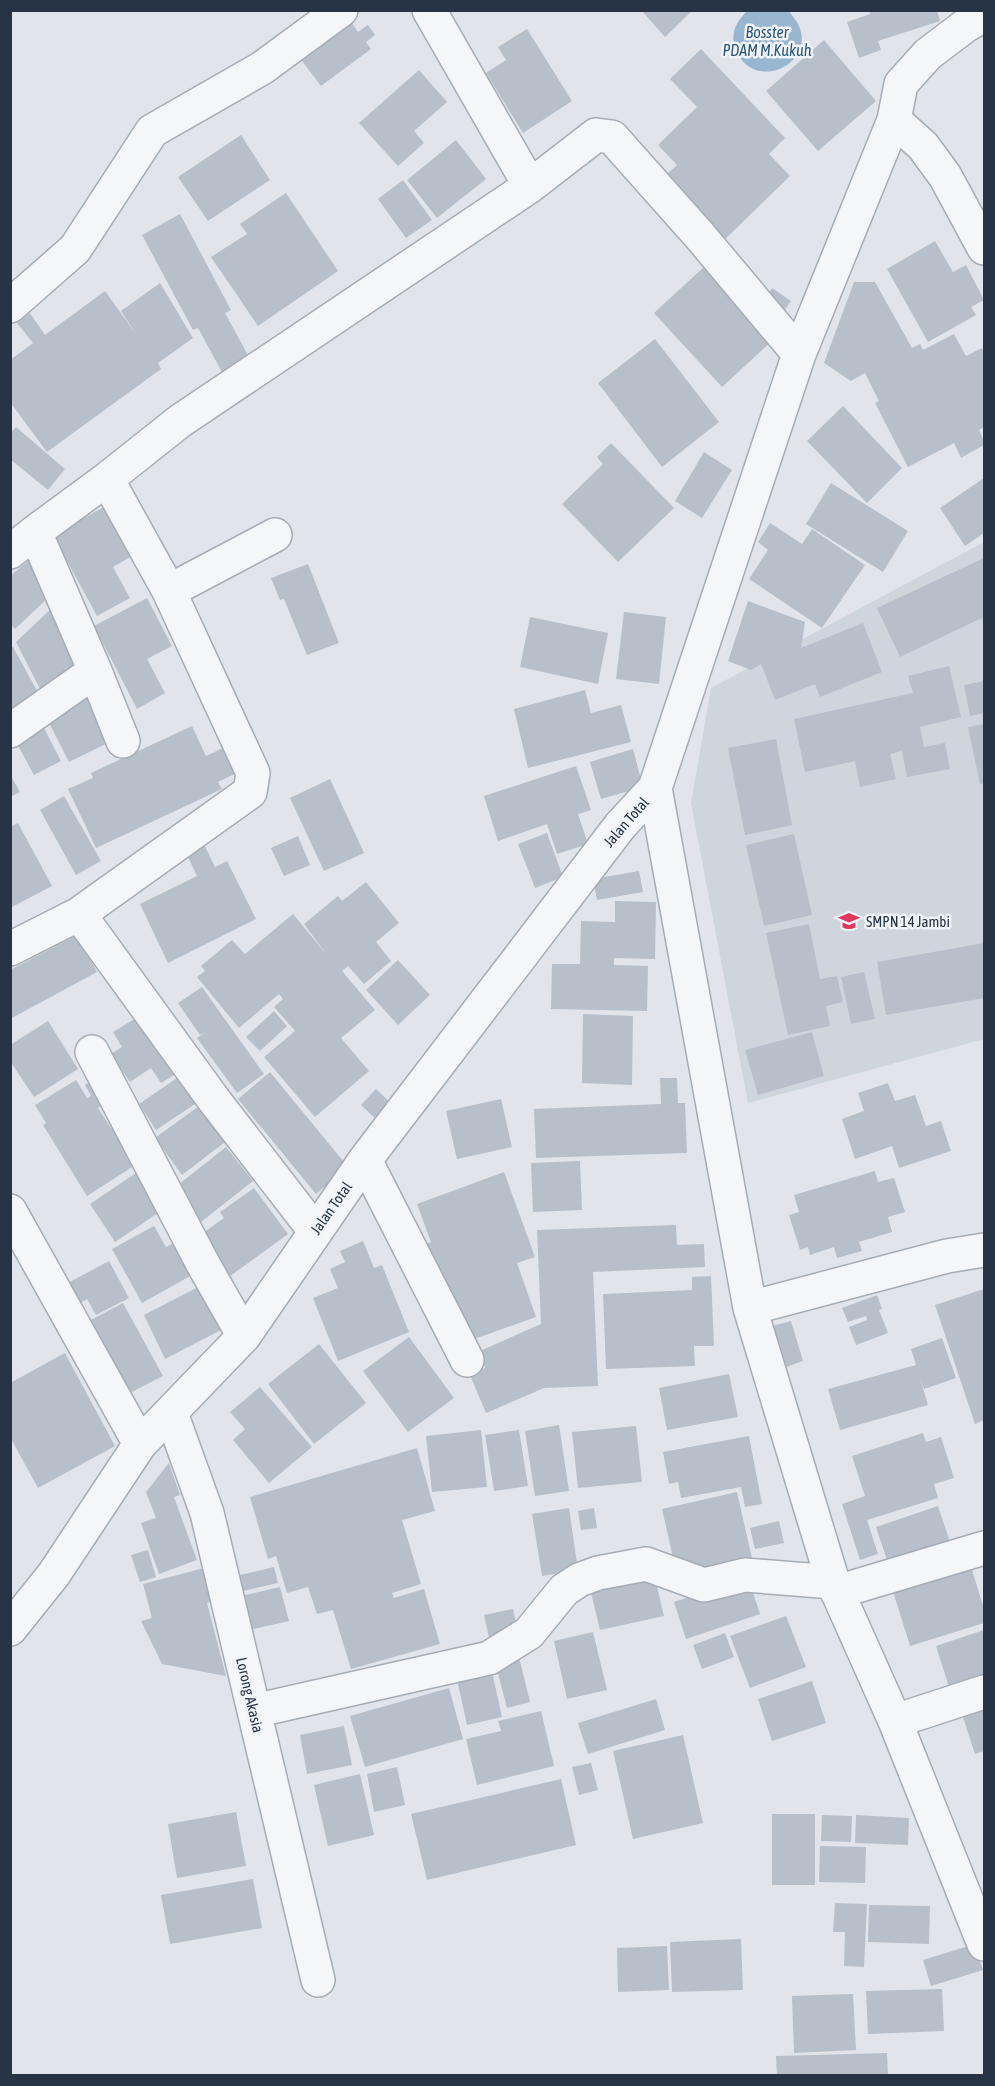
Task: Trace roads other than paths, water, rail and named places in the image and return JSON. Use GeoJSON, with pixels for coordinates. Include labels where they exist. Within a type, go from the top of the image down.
{"type":"FeatureCollection","features":[{"type":"Feature","properties":{"kind":"street"},"geometry":{"type":"LineString","coordinates":[[10,306],[75,249],[152,131],[262,68],[341,10]]}},
{"type":"Feature","properties":{"kind":"street"},"geometry":{"type":"LineString","coordinates":[[429,10],[530,186]]}},
{"type":"Feature","properties":{"kind":"street"},"geometry":{"type":"LineString","coordinates":[[984,15],[965,26],[928,54],[901,84],[894,120],[799,354],[655,788],[750,1308],[835,1587],[895,1721],[984,1944]]}},
{"type":"Feature","properties":{"kind":"street"},"geometry":{"type":"LineString","coordinates":[[894,120],[923,146],[945,176],[984,248]]}},
{"type":"Feature","properties":{"kind":"street"},"geometry":{"type":"LineString","coordinates":[[123,741],[95,671],[22,542],[180,421],[530,186],[596,135],[612,137],[700,236],[799,354]]}},
{"type":"Feature","properties":{"kind":"street"},"geometry":{"type":"LineString","coordinates":[[10,949],[79,914],[250,792],[253,773],[169,591],[107,479]]}},
{"type":"Feature","properties":{"kind":"street"},"geometry":{"type":"LineString","coordinates":[[169,591],[275,535]]}},
{"type":"Feature","properties":{"kind":"street"},"geometry":{"type":"LineString","coordinates":[[10,731],[95,671]]}},
{"type":"Feature","properties":{"kind":"street","name":"Jalan Total"},"geometry":{"type":"LineString","coordinates":[[10,1629],[54,1574],[140,1444],[244,1336],[364,1160],[620,826],[655,788]]}},
{"type":"Feature","properties":{"kind":"street"},"geometry":{"type":"LineString","coordinates":[[79,914],[214,1100],[315,1231]]}},
{"type":"Feature","properties":{"kind":"street"},"geometry":{"type":"LineString","coordinates":[[92,1052],[203,1264],[244,1336]]}},
{"type":"Feature","properties":{"kind":"street"},"geometry":{"type":"LineString","coordinates":[[364,1160],[467,1360]]}},
{"type":"Feature","properties":{"kind":"street"},"geometry":{"type":"LineString","coordinates":[[10,1211],[140,1444]]}},
{"type":"Feature","properties":{"kind":"street"},"geometry":{"type":"LineString","coordinates":[[750,1308],[946,1256],[984,1250]]}},
{"type":"Feature","properties":{"kind":"street","name":"Lorong Akasia"},"geometry":{"type":"LineString","coordinates":[[171,1413],[207,1513],[318,1980]]}},
{"type":"Feature","properties":{"kind":"street"},"geometry":{"type":"LineString","coordinates":[[254,1711],[489,1658],[529,1633],[564,1590],[579,1580],[598,1573],[646,1564],[704,1585],[745,1575],[835,1587],[984,1548]]}},
{"type":"Feature","properties":{"kind":"street"},"geometry":{"type":"LineString","coordinates":[[895,1721],[984,1692]]}},
{"type":"Feature","properties":{"kind":"water","name":"Bosster PDAM M.Kukuh"},"geometry":{"type":"Polygon","coordinates":[[[748,10],[789,11],[799,26],[802,40],[798,53],[790,63],[766,72],[754,69],[743,61],[735,47],[733,36],[738,23],[748,10]]]}},
{"type":"Feature","properties":{"kind":"place","name":"SMPN 14 Jambi"},"geometry":{"type":"Point","coordinates":[849,921]}}]}
